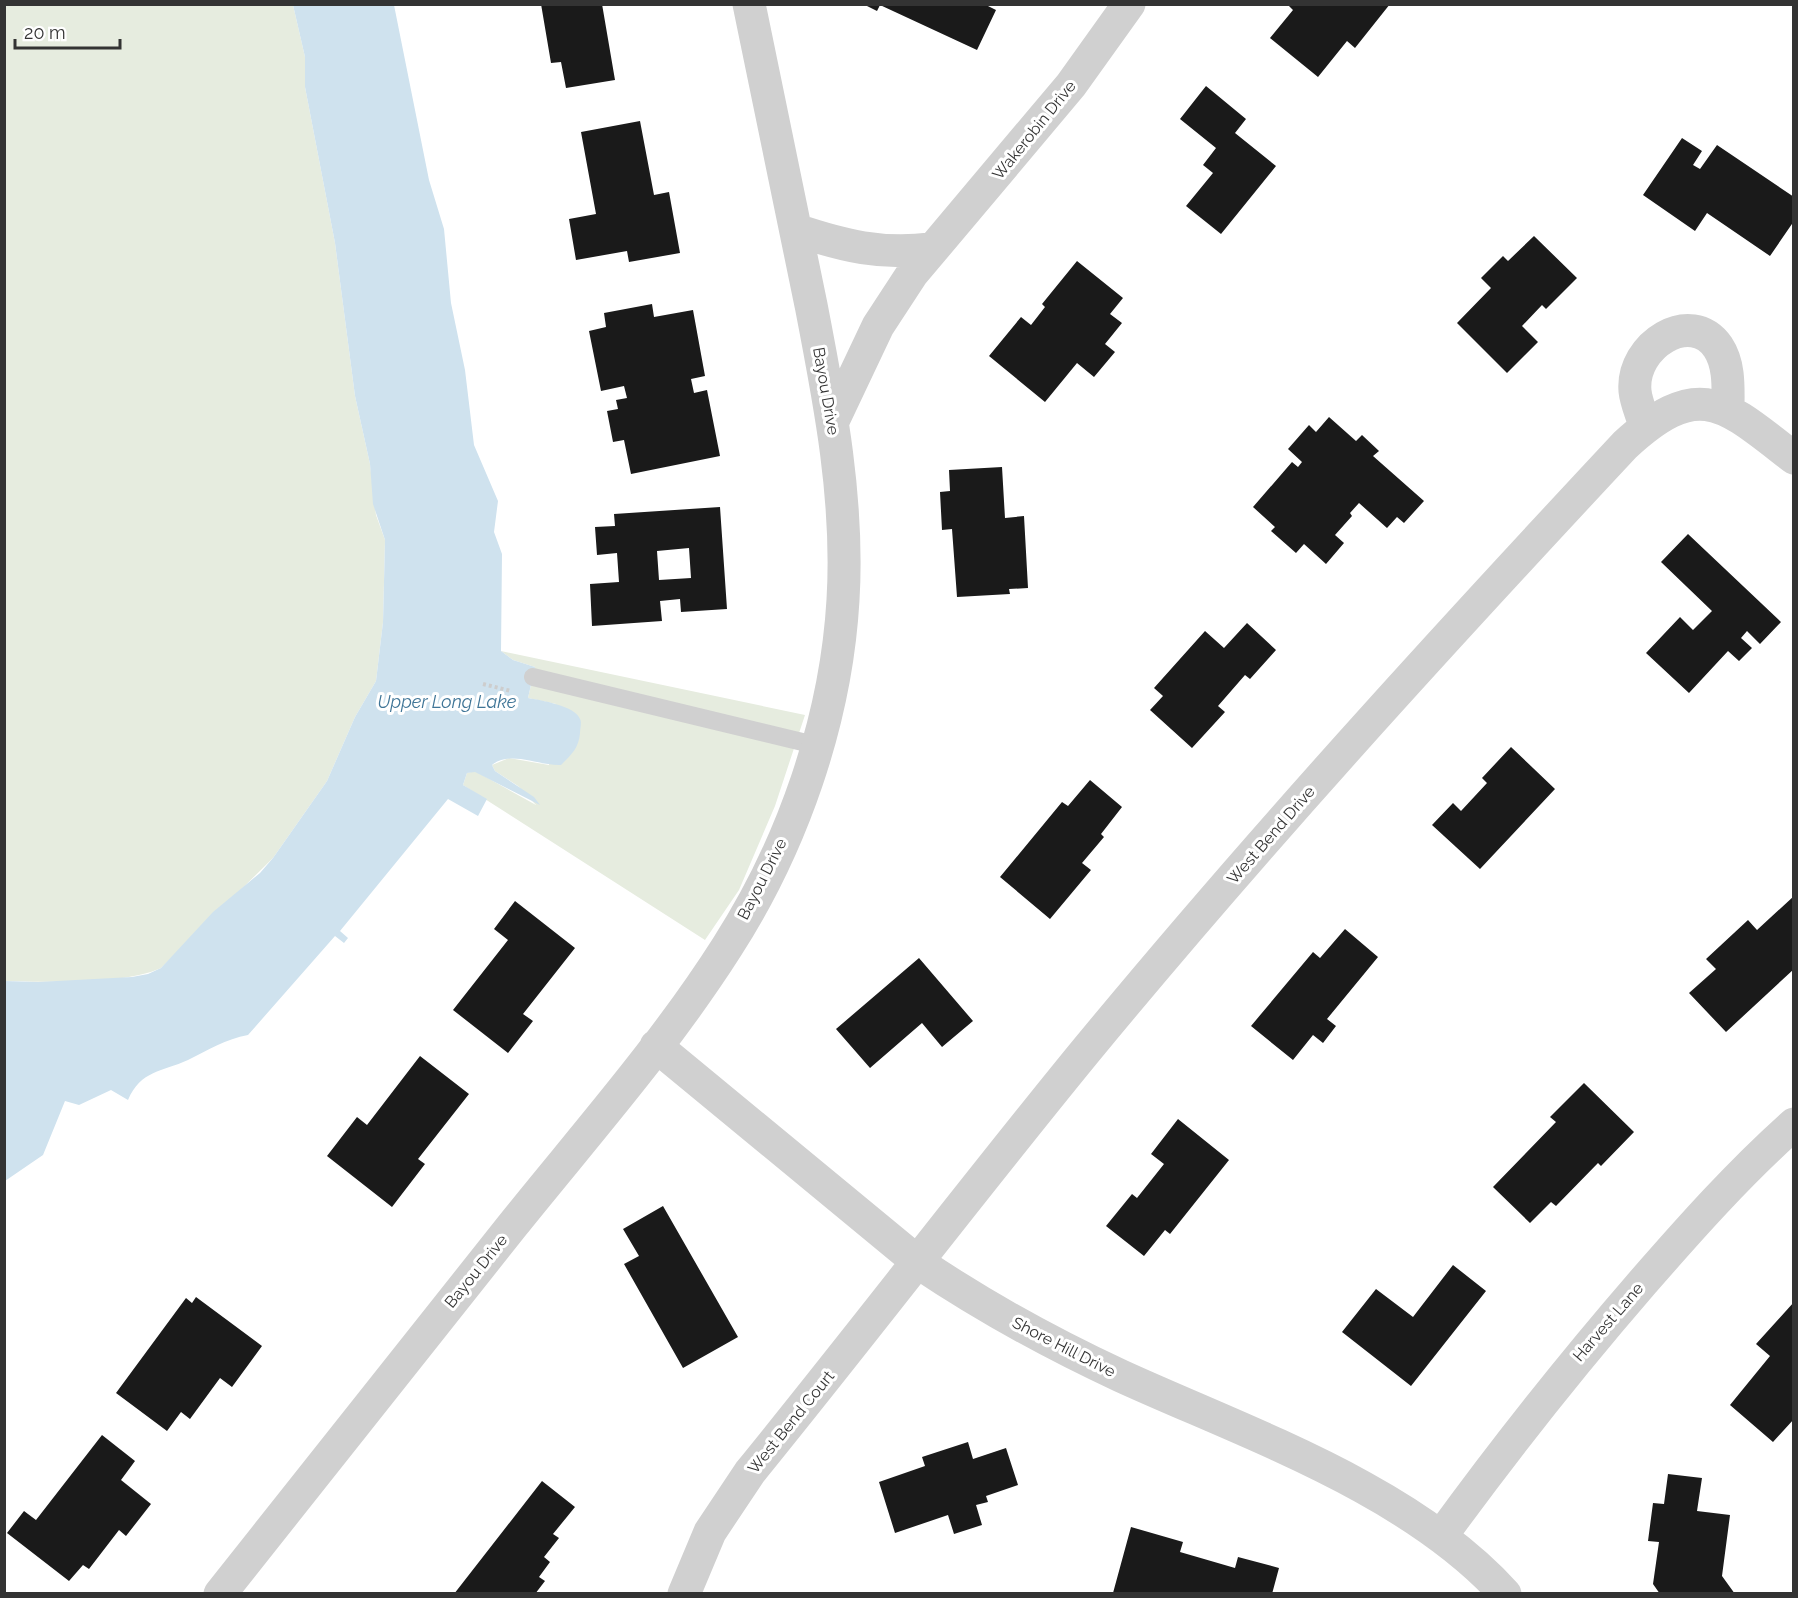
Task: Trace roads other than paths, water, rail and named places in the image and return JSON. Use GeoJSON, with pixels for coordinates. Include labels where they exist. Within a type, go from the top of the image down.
{"type":"FeatureCollection","features":[{"type":"Feature","properties":{"kind":"street","name":"Bayou Drive"},"geometry":{"type":"LineString","coordinates":[[220,1593],[656,1046],[734,936],[797,808],[819,746],[837,663],[843,600],[844,514],[833,422],[749,4]]}},
{"type":"Feature","properties":{"kind":"street","name":"Wakerobin Drive"},"geometry":{"type":"LineString","coordinates":[[833,422],[878,326],[931,249],[1010,161],[1071,86],[1129,4]]}},
{"type":"Feature","properties":{"kind":"street"},"geometry":{"type":"LineString","coordinates":[[796,230],[835,243],[880,252],[931,249]]}},
{"type":"Feature","properties":{"kind":"street"},"geometry":{"type":"LineString","coordinates":[[1646,426],[1635,392],[1641,358],[1657,340],[1673,334],[1690,332],[1705,336],[1717,346],[1728,377],[1728,410]]}},
{"type":"Feature","properties":{"kind":"street","name":"West Bend Drive"},"geometry":{"type":"LineString","coordinates":[[919,1263],[1083,1055],[1211,903],[1381,709],[1532,544],[1646,426],[1675,409],[1700,402],[1728,410],[1794,458]]}},
{"type":"Feature","properties":{"kind":"street","name":"Shore Hill Drive"},"geometry":{"type":"LineString","coordinates":[[656,1046],[919,1263],[972,1297],[1056,1345],[1300,1457],[1408,1513],[1443,1535],[1505,1593]]}},
{"type":"Feature","properties":{"kind":"street","name":"Harvest Lane"},"geometry":{"type":"LineString","coordinates":[[1443,1535],[1533,1412],[1587,1346],[1728,1187],[1794,1124]]}},
{"type":"Feature","properties":{"kind":"street","name":"West Bend Court"},"geometry":{"type":"LineString","coordinates":[[684,1593],[697,1558],[727,1503],[919,1263]]}},
{"type":"Feature","properties":{"kind":"lane"},"geometry":{"type":"LineString","coordinates":[[533,677],[819,746]]}},
{"type":"Feature","properties":{"kind":"water","name":"Upper Long Lake"},"geometry":{"type":"Polygon","coordinates":[[[293,5],[394,5],[429,180],[444,229],[451,303],[465,370],[474,445],[498,501],[494,532],[502,554],[501,651],[513,660],[535,667],[528,698],[557,704],[577,714],[581,722],[578,743],[561,765],[507,759],[492,765],[495,771],[534,797],[540,805],[475,772],[467,773],[463,785],[487,799],[478,816],[448,799],[340,931],[348,938],[344,943],[335,936],[248,1035],[225,1042],[188,1060],[153,1073],[139,1083],[128,1100],[111,1090],[79,1105],[65,1101],[43,1155],[5,1181],[5,981],[38,982],[132,977],[148,974],[161,968],[213,912],[260,873],[273,858],[327,781],[355,717],[376,681],[383,622],[385,540],[373,504],[370,464],[355,396],[335,243],[305,87],[305,57],[293,5]]]}}]}
